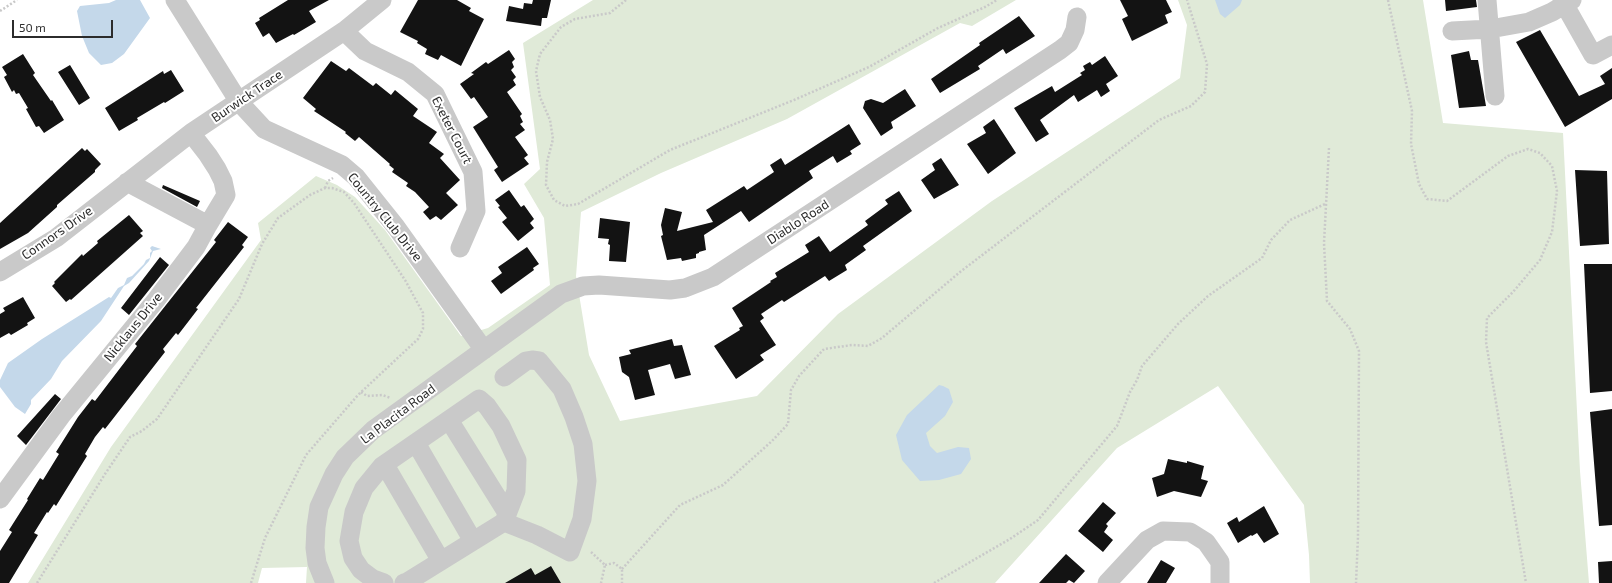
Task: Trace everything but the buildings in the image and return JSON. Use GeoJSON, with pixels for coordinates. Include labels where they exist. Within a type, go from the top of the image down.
{"type":"FeatureCollection","features":[{"type":"Feature","properties":{"kind":"street","name":"Country Club Drive"},"geometry":{"type":"LineString","coordinates":[[175,0],[239,102],[264,129],[342,165],[356,177],[396,227],[484,350]]}},
{"type":"Feature","properties":{"kind":"street","name":"Burwick Trace"},"geometry":{"type":"LineString","coordinates":[[120,188],[191,133],[344,31],[382,0]]}},
{"type":"Feature","properties":{"kind":"street"},"geometry":{"type":"LineString","coordinates":[[1486,0],[1490,29],[1495,96]]}},
{"type":"Feature","properties":{"kind":"street"},"geometry":{"type":"LineString","coordinates":[[1452,31],[1490,29],[1529,22],[1566,2],[1593,55],[1612,45]]}},
{"type":"Feature","properties":{"kind":"street","name":"Diablo Road"},"geometry":{"type":"LineString","coordinates":[[484,350],[561,294],[583,286],[599,285],[670,290],[691,286],[713,277],[1060,50],[1069,43],[1075,30],[1077,17]]}},
{"type":"Feature","properties":{"kind":"street","name":"Exeter Court"},"geometry":{"type":"LineString","coordinates":[[344,31],[365,51],[408,72],[435,94],[473,172],[476,211],[460,248]]}},
{"type":"Feature","properties":{"kind":"street","name":"Nicklaus Drive"},"geometry":{"type":"LineString","coordinates":[[0,498],[60,416],[160,294],[196,246],[226,195],[223,181],[208,155],[191,133]]}},
{"type":"Feature","properties":{"kind":"street"},"geometry":{"type":"LineString","coordinates":[[120,188],[208,225]]}},
{"type":"Feature","properties":{"kind":"street","name":"Connors Drive"},"geometry":{"type":"LineString","coordinates":[[0,272],[56,238],[120,188]]}},
{"type":"Feature","properties":{"kind":"street","name":"La Placita Road"},"geometry":{"type":"LineString","coordinates":[[326,583],[317,564],[315,548],[319,507],[326,491],[346,457],[373,430],[484,350]]}},
{"type":"Feature","properties":{"kind":"street"},"geometry":{"type":"LineString","coordinates":[[449,420],[505,517],[570,552],[582,519],[587,481],[583,444],[574,417],[562,389],[539,361],[526,361],[504,376]]}},
{"type":"Feature","properties":{"kind":"street"},"geometry":{"type":"LineString","coordinates":[[384,583],[373,579],[361,570],[353,558],[349,541],[354,512],[364,488],[384,465],[479,399],[487,406],[501,426],[517,460],[516,491],[505,517],[473,541],[406,583]]}},
{"type":"Feature","properties":{"kind":"street"},"geometry":{"type":"LineString","coordinates":[[416,443],[473,541]]}},
{"type":"Feature","properties":{"kind":"street"},"geometry":{"type":"LineString","coordinates":[[384,465],[441,561]]}},
{"type":"Feature","properties":{"kind":"street"},"geometry":{"type":"LineString","coordinates":[[1107,583],[1147,540],[1163,531],[1190,532],[1206,542],[1220,562],[1220,583]]}},
{"type":"Feature","properties":{"kind":"path"},"geometry":{"type":"LineString","coordinates":[[0,11],[17,0]]}},
{"type":"Feature","properties":{"kind":"path"},"geometry":{"type":"LineString","coordinates":[[626,0],[610,13],[575,19],[561,27],[540,54],[536,71],[540,97],[550,120],[554,139],[547,162],[546,185],[554,200],[565,206],[578,204],[670,150],[794,100],[869,67],[938,28],[997,0]]}},
{"type":"Feature","properties":{"kind":"path"},"geometry":{"type":"LineString","coordinates":[[622,583],[622,569],[680,505],[723,485],[788,424],[791,390],[799,376],[824,349],[852,345],[868,346],[882,338],[960,272],[1159,120],[1191,106],[1205,92],[1207,64],[1187,0]]}},
{"type":"Feature","properties":{"kind":"path"},"geometry":{"type":"LineString","coordinates":[[1388,0],[1412,111],[1411,144],[1419,184],[1427,199],[1447,201],[1508,156],[1528,149],[1540,153],[1552,166],[1557,191],[1552,232],[1540,260],[1513,292],[1487,318],[1486,342],[1526,583]]}},
{"type":"Feature","properties":{"kind":"path"},"geometry":{"type":"LineString","coordinates":[[1329,148],[1324,243],[1327,301],[1350,329],[1359,351],[1358,537],[1356,583]]}},
{"type":"Feature","properties":{"kind":"path"},"geometry":{"type":"LineString","coordinates":[[37,583],[105,474],[130,437],[157,418],[239,299],[262,244],[278,218],[310,195],[325,188],[332,188],[344,192],[354,203],[405,280],[423,313],[423,329],[418,339],[361,392],[306,455],[265,538],[251,583]]}},
{"type":"Feature","properties":{"kind":"path"},"geometry":{"type":"LineString","coordinates":[[934,583],[1010,539],[1038,520],[1117,426],[1142,366],[1178,324],[1208,296],[1262,258],[1270,240],[1290,220],[1326,204]]}},
{"type":"Feature","properties":{"kind":"path"},"geometry":{"type":"LineString","coordinates":[[361,392],[367,396],[382,395],[398,400],[407,406]]}},
{"type":"Feature","properties":{"kind":"path"},"geometry":{"type":"LineString","coordinates":[[591,552],[604,565]]}},
{"type":"Feature","properties":{"kind":"path"},"geometry":{"type":"LineString","coordinates":[[604,565],[614,563],[622,569]]}},
{"type":"Feature","properties":{"kind":"path"},"geometry":{"type":"LineString","coordinates":[[601,583],[604,565]]}},
{"type":"Feature","properties":{"kind":"green space"},"geometry":{"type":"Polygon","coordinates":[[[593,0],[1016,0],[972,26],[960,23],[787,119],[661,173],[581,212],[576,276],[589,355],[620,421],[757,396],[838,314],[992,201],[1180,78],[1187,25],[1178,0],[1423,0],[1443,123],[1563,133],[1580,471],[1589,583],[1310,583],[1304,505],[1218,386],[1117,448],[995,583],[306,583],[307,567],[262,568],[258,583],[28,583],[111,447],[261,240],[258,223],[316,176],[337,185],[355,197],[385,230],[461,336],[488,328],[550,285],[544,218],[524,184],[540,169],[523,43],[593,0]]]}},
{"type":"Feature","properties":{"kind":"water"},"geometry":{"type":"Polygon","coordinates":[[[116,0],[140,0],[150,18],[124,54],[112,63],[101,65],[89,53],[82,36],[77,11],[80,6],[109,3],[116,0]]]}},
{"type":"Feature","properties":{"kind":"water"},"geometry":{"type":"Polygon","coordinates":[[[1215,0],[1242,0],[1240,5],[1225,18],[1220,14],[1215,0]]]}},
{"type":"Feature","properties":{"kind":"water"},"geometry":{"type":"Polygon","coordinates":[[[152,246],[161,249],[153,251],[149,261],[129,283],[124,286],[101,321],[62,361],[51,379],[31,400],[31,404],[25,414],[15,407],[0,387],[0,380],[8,363],[42,339],[109,297],[111,298],[118,288],[124,285],[127,278],[132,276],[146,260],[150,258],[150,253],[152,251],[150,248],[152,246]]]}},
{"type":"Feature","properties":{"kind":"water"},"geometry":{"type":"Polygon","coordinates":[[[939,385],[949,389],[953,402],[945,416],[926,433],[930,446],[937,453],[958,447],[969,448],[971,459],[961,474],[939,480],[920,481],[902,460],[896,435],[907,415],[939,385]]]}}]}
